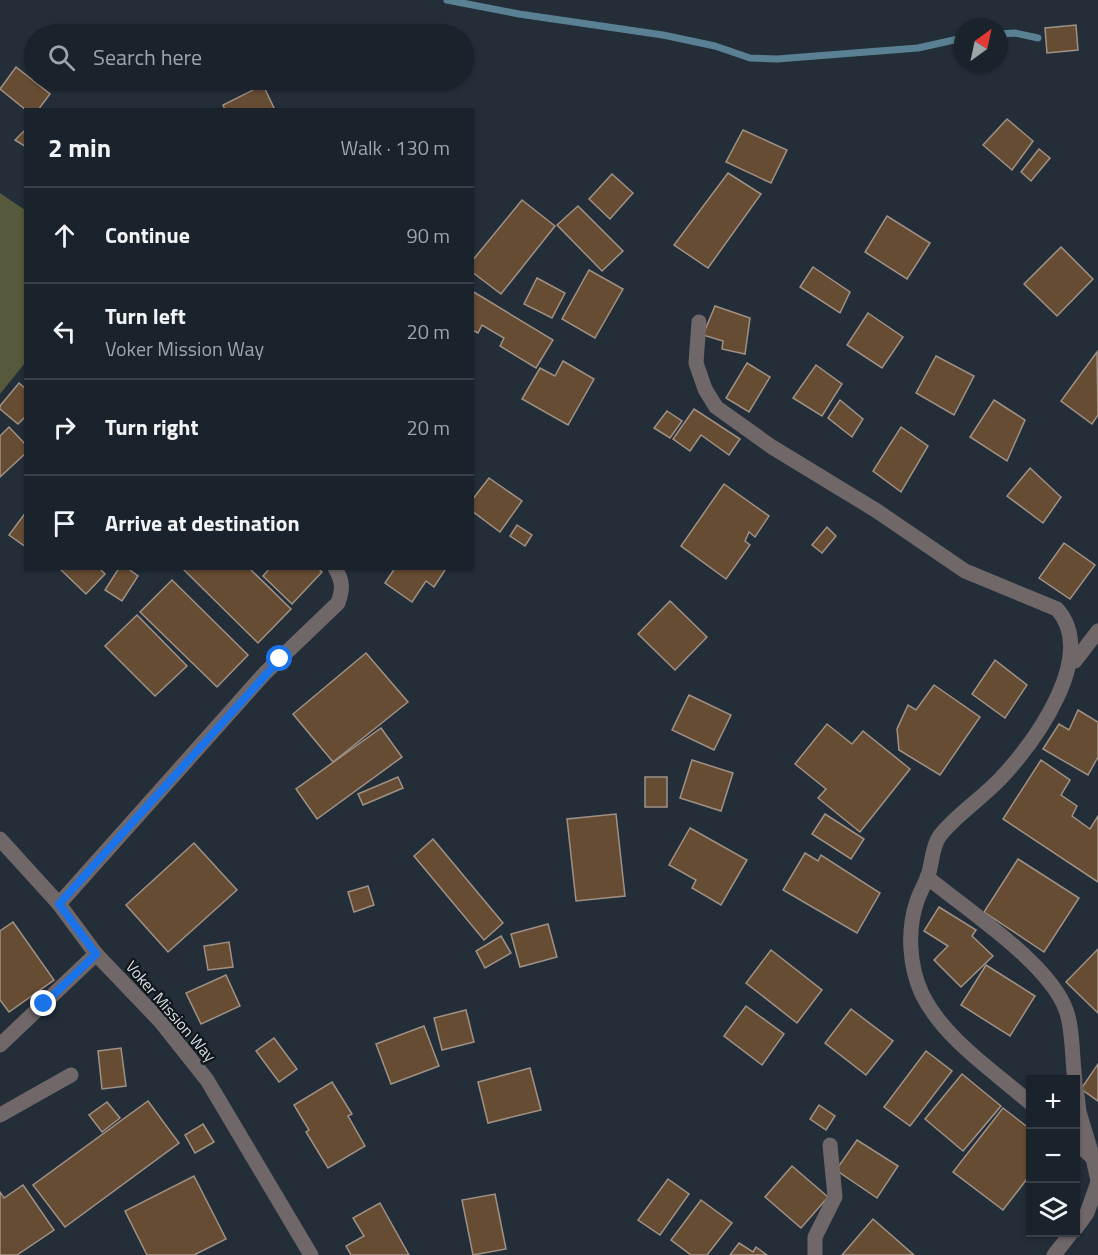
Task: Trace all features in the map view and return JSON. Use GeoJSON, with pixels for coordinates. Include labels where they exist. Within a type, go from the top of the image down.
{"type":"FeatureCollection","features":[{"type":"Feature","properties":{"kind":"street"},"geometry":{"type":"LineString","coordinates":[[699,322],[696,363],[705,388],[717,407],[772,447],[877,512],[964,571],[1057,609],[1067,618],[1072,631],[1075,661]]}},
{"type":"Feature","properties":{"kind":"street"},"geometry":{"type":"LineString","coordinates":[[59,904],[266,673],[338,603],[342,592],[341,579],[336,570]]}},
{"type":"Feature","properties":{"kind":"street"},"geometry":{"type":"LineString","coordinates":[[1026,1100],[950,1033],[922,994],[910,955],[916,903],[927,877],[939,837],[1002,777],[1032,739],[1064,692],[1075,661],[1098,631]]}},
{"type":"Feature","properties":{"kind":"street","name":"Voker Mission Way"},"geometry":{"type":"LineString","coordinates":[[0,839],[59,904],[96,954],[161,1022],[207,1080],[311,1255]]}},
{"type":"Feature","properties":{"kind":"street"},"geometry":{"type":"LineString","coordinates":[[927,877],[1021,954],[1055,987],[1067,1013],[1074,1075]]}},
{"type":"Feature","properties":{"kind":"street"},"geometry":{"type":"LineString","coordinates":[[0,1045],[96,954]]}},
{"type":"Feature","properties":{"kind":"street"},"geometry":{"type":"LineString","coordinates":[[0,1114],[71,1075]]}},
{"type":"Feature","properties":{"kind":"street"},"geometry":{"type":"LineString","coordinates":[[1080,1115],[1098,1182],[1087,1213],[1080,1223]]}},
{"type":"Feature","properties":{"kind":"street"},"geometry":{"type":"LineString","coordinates":[[815,1255],[815,1237],[835,1197],[830,1145]]}},
{"type":"Feature","properties":{"kind":"street"},"geometry":{"type":"LineString","coordinates":[[1080,1146],[1093,1158]]}},
{"type":"Feature","properties":{"kind":"street"},"geometry":{"type":"LineString","coordinates":[[1054,1255],[1069,1237]]}},
{"type":"Feature","properties":{"kind":"green space"},"geometry":{"type":"Polygon","coordinates":[[[0,193],[24,209],[24,364],[0,394],[0,193]]]}},
{"type":"Feature","properties":{"kind":"building"},"geometry":{"type":"Polygon","coordinates":[[[1076,25],[1078,50],[1047,53],[1045,28],[1076,25]]]}},
{"type":"Feature","properties":{"kind":"building"},"geometry":{"type":"Polygon","coordinates":[[[16,67],[24,73],[24,90],[45,90],[50,94],[40,108],[24,108],[0,89],[16,67]]]}},
{"type":"Feature","properties":{"kind":"building"},"geometry":{"type":"Polygon","coordinates":[[[253,90],[265,90],[274,108],[224,108],[223,105],[253,90]]]}},
{"type":"Feature","properties":{"kind":"building"},"geometry":{"type":"Polygon","coordinates":[[[1007,119],[1033,141],[1012,170],[983,145],[1007,119]]]}},
{"type":"Feature","properties":{"kind":"building"},"geometry":{"type":"Polygon","coordinates":[[[743,130],[787,150],[771,183],[726,162],[743,130]]]}},
{"type":"Feature","properties":{"kind":"building"},"geometry":{"type":"Polygon","coordinates":[[[24,131],[24,146],[15,140],[24,131]]]}},
{"type":"Feature","properties":{"kind":"building"},"geometry":{"type":"Polygon","coordinates":[[[1039,149],[1050,158],[1031,181],[1021,172],[1039,149]]]}},
{"type":"Feature","properties":{"kind":"building"},"geometry":{"type":"Polygon","coordinates":[[[728,173],[761,194],[708,268],[674,245],[728,173]]]}},
{"type":"Feature","properties":{"kind":"building"},"geometry":{"type":"Polygon","coordinates":[[[612,174],[633,193],[610,219],[589,199],[612,174]]]}},
{"type":"Feature","properties":{"kind":"building"},"geometry":{"type":"Polygon","coordinates":[[[522,200],[555,226],[501,294],[474,274],[474,259],[522,200]]]}},
{"type":"Feature","properties":{"kind":"building"},"geometry":{"type":"Polygon","coordinates":[[[578,206],[623,251],[602,271],[557,225],[578,206]]]}},
{"type":"Feature","properties":{"kind":"building"},"geometry":{"type":"Polygon","coordinates":[[[887,216],[930,243],[907,279],[865,252],[887,216]]]}},
{"type":"Feature","properties":{"kind":"building"},"geometry":{"type":"Polygon","coordinates":[[[1061,247],[1093,279],[1057,316],[1024,284],[1061,247]]]}},
{"type":"Feature","properties":{"kind":"building"},"geometry":{"type":"Polygon","coordinates":[[[813,267],[850,292],[840,313],[800,287],[813,267]]]}},
{"type":"Feature","properties":{"kind":"building"},"geometry":{"type":"Polygon","coordinates":[[[589,270],[623,289],[595,338],[562,319],[589,270]]]}},
{"type":"Feature","properties":{"kind":"building"},"geometry":{"type":"Polygon","coordinates":[[[537,278],[565,293],[552,318],[524,304],[537,278]]]}},
{"type":"Feature","properties":{"kind":"building"},"geometry":{"type":"Polygon","coordinates":[[[474,292],[553,340],[536,368],[500,346],[504,338],[482,325],[478,333],[474,331],[474,292]]]}},
{"type":"Feature","properties":{"kind":"building"},"geometry":{"type":"Polygon","coordinates":[[[715,306],[750,318],[745,354],[722,349],[723,341],[703,335],[715,306]]]}},
{"type":"Feature","properties":{"kind":"building"},"geometry":{"type":"Polygon","coordinates":[[[868,313],[903,337],[882,368],[847,345],[868,313]]]}},
{"type":"Feature","properties":{"kind":"building"},"geometry":{"type":"Polygon","coordinates":[[[1097,352],[1098,415],[1092,424],[1061,401],[1097,352]]]}},
{"type":"Feature","properties":{"kind":"building"},"geometry":{"type":"Polygon","coordinates":[[[936,356],[974,376],[954,415],[916,393],[936,356]]]}},
{"type":"Feature","properties":{"kind":"building"},"geometry":{"type":"Polygon","coordinates":[[[563,361],[594,379],[568,425],[522,399],[540,368],[555,376],[563,361]]]}},
{"type":"Feature","properties":{"kind":"building"},"geometry":{"type":"Polygon","coordinates":[[[747,363],[770,377],[749,412],[726,398],[747,363]]]}},
{"type":"Feature","properties":{"kind":"building"},"geometry":{"type":"Polygon","coordinates":[[[816,365],[842,384],[822,416],[793,398],[816,365]]]}},
{"type":"Feature","properties":{"kind":"building"},"geometry":{"type":"Polygon","coordinates":[[[19,383],[24,387],[24,418],[18,424],[0,409],[19,383]]]}},
{"type":"Feature","properties":{"kind":"building"},"geometry":{"type":"Polygon","coordinates":[[[840,400],[863,419],[852,437],[828,418],[840,400]]]}},
{"type":"Feature","properties":{"kind":"building"},"geometry":{"type":"Polygon","coordinates":[[[994,400],[1025,420],[1007,461],[970,437],[994,400]]]}},
{"type":"Feature","properties":{"kind":"building"},"geometry":{"type":"Polygon","coordinates":[[[694,409],[740,439],[729,455],[701,435],[690,451],[673,439],[694,409]]]}},
{"type":"Feature","properties":{"kind":"building"},"geometry":{"type":"Polygon","coordinates":[[[667,411],[682,421],[670,438],[654,428],[667,411]]]}},
{"type":"Feature","properties":{"kind":"building"},"geometry":{"type":"Polygon","coordinates":[[[9,427],[24,443],[24,455],[0,477],[0,436],[9,427]]]}},
{"type":"Feature","properties":{"kind":"building"},"geometry":{"type":"Polygon","coordinates":[[[901,427],[928,446],[901,492],[873,471],[901,427]]]}},
{"type":"Feature","properties":{"kind":"building"},"geometry":{"type":"Polygon","coordinates":[[[1030,468],[1061,497],[1043,523],[1007,496],[1030,468]]]}},
{"type":"Feature","properties":{"kind":"building"},"geometry":{"type":"Polygon","coordinates":[[[489,478],[522,501],[500,532],[474,512],[474,497],[489,478]]]}},
{"type":"Feature","properties":{"kind":"building"},"geometry":{"type":"Polygon","coordinates":[[[724,484],[769,516],[755,537],[749,532],[745,541],[750,545],[726,579],[681,546],[724,484]]]}},
{"type":"Feature","properties":{"kind":"building"},"geometry":{"type":"Polygon","coordinates":[[[24,515],[24,546],[9,535],[24,515]]]}},
{"type":"Feature","properties":{"kind":"building"},"geometry":{"type":"Polygon","coordinates":[[[517,525],[532,535],[525,546],[510,536],[517,525]]]}},
{"type":"Feature","properties":{"kind":"building"},"geometry":{"type":"Polygon","coordinates":[[[827,527],[836,536],[822,553],[812,545],[827,527]]]}},
{"type":"Feature","properties":{"kind":"building"},"geometry":{"type":"Polygon","coordinates":[[[1064,543],[1095,565],[1070,599],[1039,578],[1064,543]]]}},
{"type":"Feature","properties":{"kind":"building"},"geometry":{"type":"Polygon","coordinates":[[[61,570],[101,570],[105,574],[86,594],[61,570]]]}},
{"type":"Feature","properties":{"kind":"building"},"geometry":{"type":"Polygon","coordinates":[[[118,570],[130,570],[138,576],[122,601],[105,590],[118,570]]]}},
{"type":"Feature","properties":{"kind":"building"},"geometry":{"type":"Polygon","coordinates":[[[184,570],[251,570],[291,609],[258,643],[184,570]]]}},
{"type":"Feature","properties":{"kind":"building"},"geometry":{"type":"Polygon","coordinates":[[[268,570],[320,570],[322,572],[292,604],[263,576],[268,570]]]}},
{"type":"Feature","properties":{"kind":"building"},"geometry":{"type":"Polygon","coordinates":[[[394,570],[445,570],[434,587],[426,581],[412,602],[385,583],[394,570]]]}},
{"type":"Feature","properties":{"kind":"building"},"geometry":{"type":"Polygon","coordinates":[[[172,580],[248,655],[217,687],[140,612],[172,580]]]}},
{"type":"Feature","properties":{"kind":"building"},"geometry":{"type":"Polygon","coordinates":[[[670,601],[707,637],[675,670],[638,634],[670,601]]]}},
{"type":"Feature","properties":{"kind":"building"},"geometry":{"type":"Polygon","coordinates":[[[137,615],[187,666],[155,696],[105,646],[137,615]]]}},
{"type":"Feature","properties":{"kind":"building"},"geometry":{"type":"Polygon","coordinates":[[[366,653],[408,702],[333,762],[293,714],[366,653]]]}},
{"type":"Feature","properties":{"kind":"building"},"geometry":{"type":"Polygon","coordinates":[[[995,660],[1027,685],[1005,718],[972,694],[995,660]]]}},
{"type":"Feature","properties":{"kind":"building"},"geometry":{"type":"Polygon","coordinates":[[[934,685],[980,717],[940,775],[899,750],[897,729],[908,705],[916,710],[934,685]]]}},
{"type":"Feature","properties":{"kind":"building"},"geometry":{"type":"Polygon","coordinates":[[[689,695],[731,715],[714,750],[672,730],[689,695]]]}},
{"type":"Feature","properties":{"kind":"building"},"geometry":{"type":"Polygon","coordinates":[[[1078,710],[1098,722],[1098,757],[1088,775],[1043,749],[1059,724],[1069,730],[1078,710]]]}},
{"type":"Feature","properties":{"kind":"building"},"geometry":{"type":"Polygon","coordinates":[[[827,724],[852,744],[863,731],[910,769],[860,832],[818,798],[826,789],[795,764],[827,724]]]}},
{"type":"Feature","properties":{"kind":"building"},"geometry":{"type":"Polygon","coordinates":[[[381,728],[402,757],[317,819],[296,789],[381,728]]]}},
{"type":"Feature","properties":{"kind":"building"},"geometry":{"type":"Polygon","coordinates":[[[692,760],[733,773],[721,811],[680,798],[692,760]]]}},
{"type":"Feature","properties":{"kind":"building"},"geometry":{"type":"Polygon","coordinates":[[[1041,760],[1070,780],[1061,795],[1077,806],[1072,816],[1090,829],[1098,816],[1098,882],[1003,819],[1041,760]]]}},
{"type":"Feature","properties":{"kind":"building"},"geometry":{"type":"Polygon","coordinates":[[[398,777],[403,788],[363,805],[358,794],[398,777]]]}},
{"type":"Feature","properties":{"kind":"building"},"geometry":{"type":"Polygon","coordinates":[[[645,777],[667,777],[667,807],[645,807],[645,777]]]}},
{"type":"Feature","properties":{"kind":"building"},"geometry":{"type":"Polygon","coordinates":[[[616,814],[625,896],[576,901],[567,819],[616,814]]]}},
{"type":"Feature","properties":{"kind":"building"},"geometry":{"type":"Polygon","coordinates":[[[825,814],[864,839],[851,859],[812,834],[825,814]]]}},
{"type":"Feature","properties":{"kind":"building"},"geometry":{"type":"Polygon","coordinates":[[[690,828],[747,860],[721,905],[692,888],[696,880],[669,865],[690,828]]]}},
{"type":"Feature","properties":{"kind":"building"},"geometry":{"type":"Polygon","coordinates":[[[433,839],[503,923],[484,940],[414,856],[433,839]]]}},
{"type":"Feature","properties":{"kind":"building"},"geometry":{"type":"Polygon","coordinates":[[[194,843],[237,890],[168,952],[126,905],[194,843]]]}},
{"type":"Feature","properties":{"kind":"building"},"geometry":{"type":"Polygon","coordinates":[[[805,853],[818,861],[821,855],[880,893],[857,933],[783,890],[805,853]]]}},
{"type":"Feature","properties":{"kind":"building"},"geometry":{"type":"Polygon","coordinates":[[[1018,859],[1079,898],[1044,952],[984,912],[1018,859]]]}},
{"type":"Feature","properties":{"kind":"building"},"geometry":{"type":"Polygon","coordinates":[[[368,886],[374,905],[354,912],[348,892],[368,886]]]}},
{"type":"Feature","properties":{"kind":"building"},"geometry":{"type":"Polygon","coordinates":[[[939,907],[976,930],[972,936],[993,956],[961,987],[934,960],[948,946],[924,931],[939,907]]]}},
{"type":"Feature","properties":{"kind":"building"},"geometry":{"type":"Polygon","coordinates":[[[13,922],[54,980],[9,1012],[0,1000],[0,931],[13,922]]]}},
{"type":"Feature","properties":{"kind":"building"},"geometry":{"type":"Polygon","coordinates":[[[548,924],[557,957],[520,967],[511,934],[548,924]]]}},
{"type":"Feature","properties":{"kind":"building"},"geometry":{"type":"Polygon","coordinates":[[[501,936],[511,953],[485,968],[476,951],[501,936]]]}},
{"type":"Feature","properties":{"kind":"building"},"geometry":{"type":"Polygon","coordinates":[[[229,942],[233,967],[208,970],[204,946],[229,942]]]}},
{"type":"Feature","properties":{"kind":"building"},"geometry":{"type":"Polygon","coordinates":[[[1098,949],[1098,1013],[1066,982],[1098,949]]]}},
{"type":"Feature","properties":{"kind":"building"},"geometry":{"type":"Polygon","coordinates":[[[771,950],[822,990],[797,1023],[746,983],[771,950]]]}},
{"type":"Feature","properties":{"kind":"building"},"geometry":{"type":"Polygon","coordinates":[[[986,965],[1035,996],[1010,1036],[961,1005],[986,965]]]}},
{"type":"Feature","properties":{"kind":"building"},"geometry":{"type":"Polygon","coordinates":[[[226,975],[240,1006],[201,1024],[186,993],[226,975]]]}},
{"type":"Feature","properties":{"kind":"building"},"geometry":{"type":"Polygon","coordinates":[[[746,1006],[784,1034],[762,1065],[724,1036],[746,1006]]]}},
{"type":"Feature","properties":{"kind":"building"},"geometry":{"type":"Polygon","coordinates":[[[851,1009],[893,1041],[866,1075],[825,1043],[851,1009]]]}},
{"type":"Feature","properties":{"kind":"building"},"geometry":{"type":"Polygon","coordinates":[[[466,1010],[474,1042],[442,1050],[434,1018],[466,1010]]]}},
{"type":"Feature","properties":{"kind":"building"},"geometry":{"type":"Polygon","coordinates":[[[424,1026],[439,1066],[391,1084],[376,1044],[424,1026]]]}},
{"type":"Feature","properties":{"kind":"building"},"geometry":{"type":"Polygon","coordinates":[[[274,1038],[297,1069],[279,1082],[256,1051],[274,1038]]]}},
{"type":"Feature","properties":{"kind":"building"},"geometry":{"type":"Polygon","coordinates":[[[121,1048],[126,1086],[102,1089],[98,1051],[121,1048]]]}},
{"type":"Feature","properties":{"kind":"building"},"geometry":{"type":"Polygon","coordinates":[[[926,1051],[952,1071],[910,1126],[884,1107],[926,1051]]]}},
{"type":"Feature","properties":{"kind":"building"},"geometry":{"type":"Polygon","coordinates":[[[1098,1064],[1098,1101],[1081,1089],[1098,1064]]]}},
{"type":"Feature","properties":{"kind":"building"},"geometry":{"type":"Polygon","coordinates":[[[530,1068],[541,1110],[488,1123],[478,1082],[530,1068]]]}},
{"type":"Feature","properties":{"kind":"building"},"geometry":{"type":"Polygon","coordinates":[[[962,1074],[1001,1106],[963,1151],[925,1119],[962,1074]]]}},
{"type":"Feature","properties":{"kind":"building"},"geometry":{"type":"Polygon","coordinates":[[[332,1082],[352,1114],[348,1116],[365,1146],[328,1168],[306,1132],[309,1130],[294,1105],[332,1082]]]}},
{"type":"Feature","properties":{"kind":"building"},"geometry":{"type":"Polygon","coordinates":[[[148,1101],[179,1143],[65,1227],[33,1185],[148,1101]]]}},
{"type":"Feature","properties":{"kind":"building"},"geometry":{"type":"Polygon","coordinates":[[[107,1102],[120,1118],[102,1132],[89,1115],[107,1102]]]}},
{"type":"Feature","properties":{"kind":"building"},"geometry":{"type":"Polygon","coordinates":[[[819,1105],[835,1116],[826,1130],[810,1119],[819,1105]]]}},
{"type":"Feature","properties":{"kind":"building"},"geometry":{"type":"Polygon","coordinates":[[[1003,1108],[1026,1126],[1026,1180],[1003,1210],[953,1172],[1003,1108]]]}},
{"type":"Feature","properties":{"kind":"building"},"geometry":{"type":"Polygon","coordinates":[[[203,1124],[214,1142],[195,1153],[185,1135],[203,1124]]]}},
{"type":"Feature","properties":{"kind":"building"},"geometry":{"type":"Polygon","coordinates":[[[857,1140],[898,1166],[877,1198],[836,1170],[857,1140]]]}},
{"type":"Feature","properties":{"kind":"building"},"geometry":{"type":"Polygon","coordinates":[[[792,1166],[828,1197],[801,1228],[765,1197],[792,1166]]]}},
{"type":"Feature","properties":{"kind":"building"},"geometry":{"type":"Polygon","coordinates":[[[194,1176],[226,1239],[194,1255],[147,1255],[125,1211],[194,1176]]]}},
{"type":"Feature","properties":{"kind":"building"},"geometry":{"type":"Polygon","coordinates":[[[668,1179],[689,1194],[660,1235],[638,1220],[668,1179]]]}},
{"type":"Feature","properties":{"kind":"building"},"geometry":{"type":"Polygon","coordinates":[[[23,1185],[54,1230],[17,1255],[0,1255],[0,1192],[4,1198],[23,1185]]]}},
{"type":"Feature","properties":{"kind":"building"},"geometry":{"type":"Polygon","coordinates":[[[495,1194],[506,1249],[473,1255],[462,1200],[495,1194]]]}},
{"type":"Feature","properties":{"kind":"building"},"geometry":{"type":"Polygon","coordinates":[[[701,1200],[732,1223],[707,1255],[691,1255],[671,1240],[701,1200]]]}},
{"type":"Feature","properties":{"kind":"building"},"geometry":{"type":"Polygon","coordinates":[[[380,1203],[409,1255],[351,1255],[346,1246],[364,1236],[353,1218],[380,1203]]]}},
{"type":"Feature","properties":{"kind":"building"},"geometry":{"type":"Polygon","coordinates":[[[873,1219],[914,1255],[842,1255],[873,1219]]]}},
{"type":"Feature","properties":{"kind":"building"},"geometry":{"type":"Polygon","coordinates":[[[739,1243],[753,1252],[756,1247],[767,1255],[730,1255],[739,1243]]]}},
{"type":"Feature","properties":{"kind":"waterway"},"geometry":{"type":"LineString","coordinates":[[447,0],[519,14],[663,35],[715,46],[750,58],[777,59],[918,48],[954,40]]}},
{"type":"Feature","properties":{"kind":"waterway"},"geometry":{"type":"LineString","coordinates":[[1008,33],[1038,38]]}},
{"type":"Feature","properties":{"kind":"route"},"geometry":{"type":"LineString","coordinates":[[44,1004],[96,954],[59,904],[280,659]]}}]}
